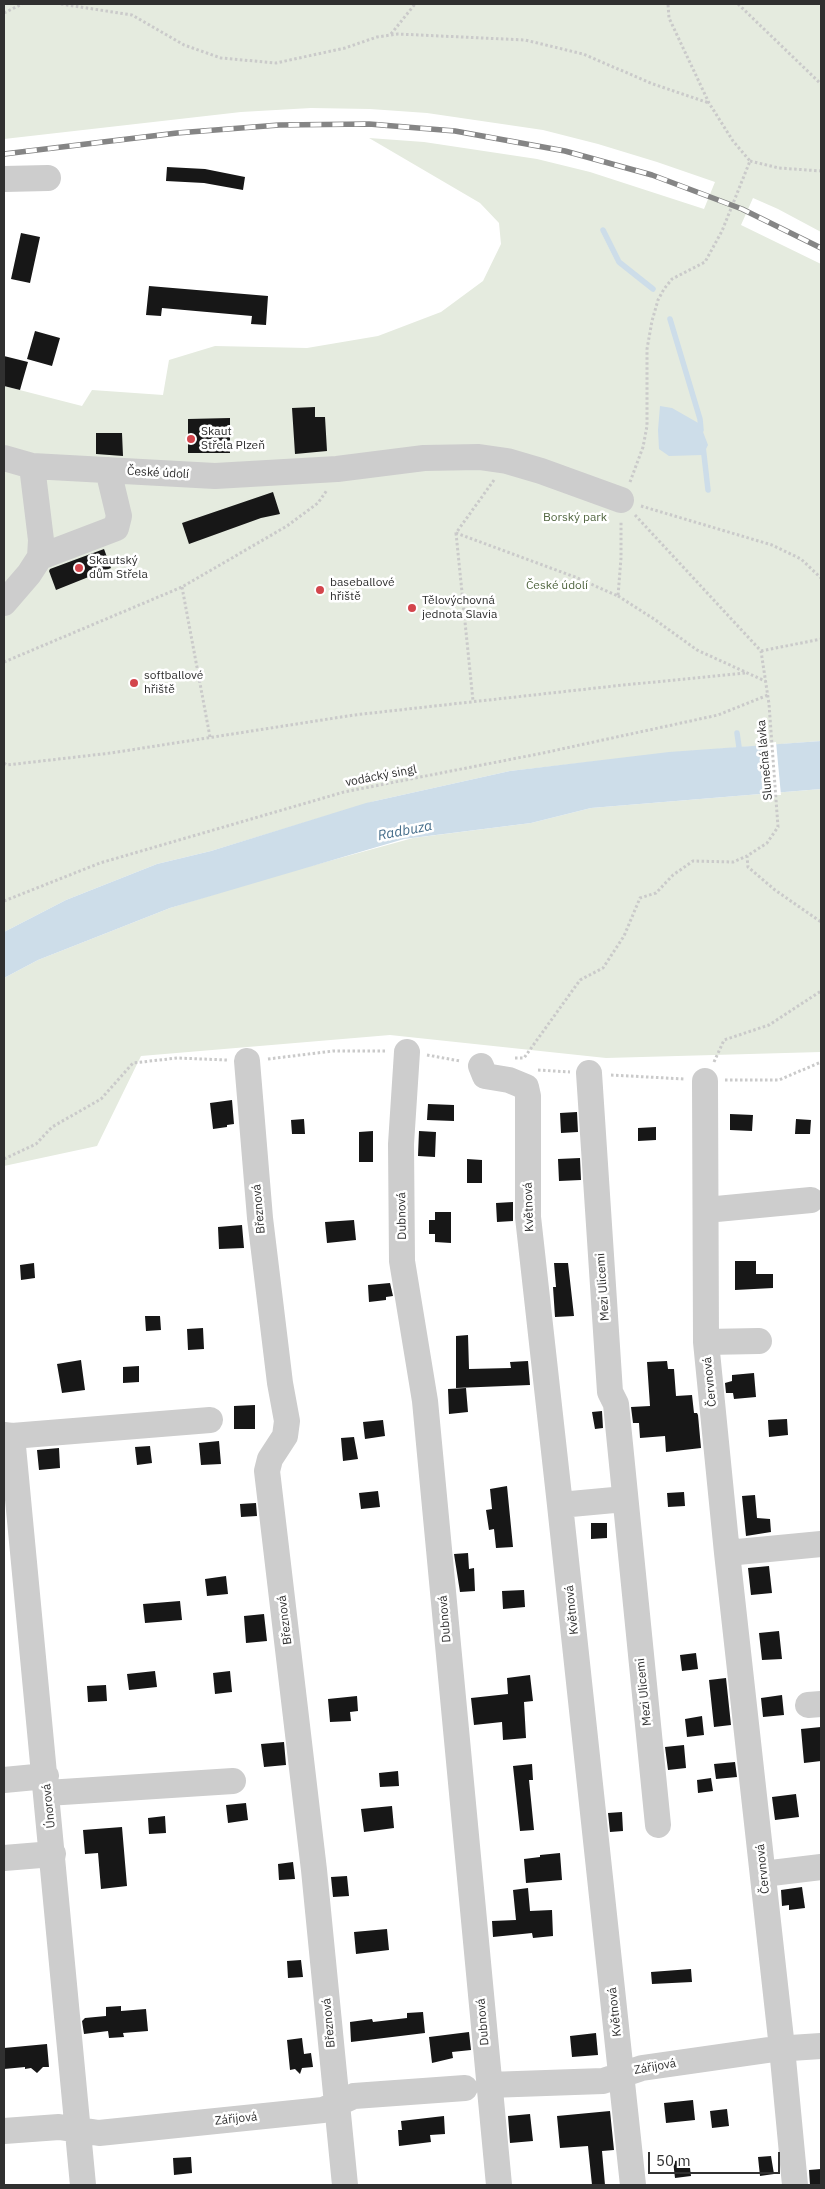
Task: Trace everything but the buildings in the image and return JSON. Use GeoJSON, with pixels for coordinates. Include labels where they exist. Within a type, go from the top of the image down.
{"type":"FeatureCollection","features":[{"type":"Feature","properties":{"kind":"street"},"geometry":{"type":"LineString","coordinates":[[4,179],[48,178]]}},
{"type":"Feature","properties":{"kind":"street","name":"České údolí"},"geometry":{"type":"LineString","coordinates":[[4,458],[32,466],[215,476],[337,469],[424,458],[479,457],[507,461],[542,471],[621,500]]}},
{"type":"Feature","properties":{"kind":"street"},"geometry":{"type":"LineString","coordinates":[[4,602],[30,574],[40,557],[41,540],[32,466]]}},
{"type":"Feature","properties":{"kind":"street","name":"České údolí"},"geometry":{"type":"LineString","coordinates":[[40,557],[116,528],[118,516],[108,470]]}},
{"type":"Feature","properties":{"kind":"street","name":"Dubnová"},"geometry":{"type":"LineString","coordinates":[[407,1052],[401,1144],[402,1262],[425,1401],[477,2086],[499,2185]]}},
{"type":"Feature","properties":{"kind":"street","name":"Březnová"},"geometry":{"type":"LineString","coordinates":[[248,1061],[260,1218],[280,1383],[288,1421],[285,1436],[270,1459],[267,1471],[314,1870],[345,2185]]}},
{"type":"Feature","properties":{"kind":"street","name":"Květnová"},"geometry":{"type":"LineString","coordinates":[[469,1062],[485,1076],[509,1080],[526,1086],[528,1096],[528,1216],[633,2185]]}},
{"type":"Feature","properties":{"kind":"street","name":"Mezi Ulicemi"},"geometry":{"type":"LineString","coordinates":[[589,1073],[610,1392],[616,1404],[658,1825]]}},
{"type":"Feature","properties":{"kind":"street","name":"Červnová"},"geometry":{"type":"LineString","coordinates":[[705,1081],[706,1342],[795,2185]]}},
{"type":"Feature","properties":{"kind":"street"},"geometry":{"type":"LineString","coordinates":[[706,1210],[811,1200]]}},
{"type":"Feature","properties":{"kind":"street"},"geometry":{"type":"LineString","coordinates":[[706,1342],[759,1341]]}},
{"type":"Feature","properties":{"kind":"street"},"geometry":{"type":"LineString","coordinates":[[8,1435],[210,1420]]}},
{"type":"Feature","properties":{"kind":"street","name":"Únorová"},"geometry":{"type":"LineString","coordinates":[[8,1435],[47,1785],[84,2185]]}},
{"type":"Feature","properties":{"kind":"street"},"geometry":{"type":"LineString","coordinates":[[560,1505],[625,1499]]}},
{"type":"Feature","properties":{"kind":"street"},"geometry":{"type":"LineString","coordinates":[[727,1553],[821,1544]]}},
{"type":"Feature","properties":{"kind":"street"},"geometry":{"type":"LineString","coordinates":[[4,1780],[47,1785],[232,1781]]}},
{"type":"Feature","properties":{"kind":"street"},"geometry":{"type":"LineString","coordinates":[[4,1858],[53,1854]]}},
{"type":"Feature","properties":{"kind":"street"},"geometry":{"type":"LineString","coordinates":[[763,1874],[821,1867]]}},
{"type":"Feature","properties":{"kind":"street","name":"Zářijová"},"geometry":{"type":"LineString","coordinates":[[4,2131],[59,2127],[78,2128],[99,2133],[323,2110],[354,2096],[477,2086],[603,2081],[622,2073],[642,2068],[782,2048],[821,2046]]}},
{"type":"Feature","properties":{"kind":"path"},"geometry":{"type":"LineString","coordinates":[[4,12],[22,4]]}},
{"type":"Feature","properties":{"kind":"path"},"geometry":{"type":"LineString","coordinates":[[61,4],[132,15],[184,44],[221,58],[276,63],[345,48],[377,37],[391,35],[525,40],[583,54],[653,84],[709,103]]}},
{"type":"Feature","properties":{"kind":"path"},"geometry":{"type":"LineString","coordinates":[[391,35],[415,4]]}},
{"type":"Feature","properties":{"kind":"path"},"geometry":{"type":"LineString","coordinates":[[668,4],[669,18],[709,103],[733,141],[750,161],[779,168],[821,171]]}},
{"type":"Feature","properties":{"kind":"path"},"geometry":{"type":"LineString","coordinates":[[738,4],[821,84]]}},
{"type":"Feature","properties":{"kind":"path"},"geometry":{"type":"LineString","coordinates":[[618,596],[621,558],[621,500],[643,447],[647,426],[647,349],[658,300],[672,278],[705,262],[722,231],[750,161]]}},
{"type":"Feature","properties":{"kind":"path"},"geometry":{"type":"LineString","coordinates":[[474,701],[456,533],[507,461]]}},
{"type":"Feature","properties":{"kind":"path"},"geometry":{"type":"LineString","coordinates":[[4,662],[182,587],[287,526],[318,503],[332,482],[337,469]]}},
{"type":"Feature","properties":{"kind":"path"},"geometry":{"type":"LineString","coordinates":[[621,500],[772,545],[801,559],[821,578]]}},
{"type":"Feature","properties":{"kind":"path"},"geometry":{"type":"LineString","coordinates":[[621,500],[761,651],[821,639]]}},
{"type":"Feature","properties":{"kind":"path"},"geometry":{"type":"LineString","coordinates":[[456,533],[575,577],[618,596],[697,650],[765,682]]}},
{"type":"Feature","properties":{"kind":"path"},"geometry":{"type":"LineString","coordinates":[[182,587],[210,737]]}},
{"type":"Feature","properties":{"kind":"path","name":"Slunečná lávka"},"geometry":{"type":"LineString","coordinates":[[747,856],[767,843],[775,834],[778,824],[769,704],[761,651]]}},
{"type":"Feature","properties":{"kind":"path"},"geometry":{"type":"LineString","coordinates":[[4,763],[7,765],[111,753],[354,716],[474,701],[745,673]]}},
{"type":"Feature","properties":{"kind":"path","name":"vodácký singl"},"geometry":{"type":"LineString","coordinates":[[4,901],[100,863],[344,792],[718,716],[768,695]]}},
{"type":"Feature","properties":{"kind":"path"},"geometry":{"type":"LineString","coordinates":[[506,1059],[524,1058],[580,980],[603,968],[624,936],[640,898],[656,893],[673,875],[693,861],[733,862],[747,856],[748,867],[775,890],[821,922]]}},
{"type":"Feature","properties":{"kind":"path"},"geometry":{"type":"LineString","coordinates":[[705,1081],[724,1040],[769,1025],[821,991]]}},
{"type":"Feature","properties":{"kind":"path"},"geometry":{"type":"LineString","coordinates":[[4,1160],[36,1144],[52,1127],[101,1099],[134,1063],[177,1058],[248,1061],[332,1051]]}},
{"type":"Feature","properties":{"kind":"green space","name":"Borský park"},"geometry":{"type":"Polygon","coordinates":[[[4,4],[821,4],[821,232],[753,198],[741,225],[821,264],[821,741],[678,752],[510,771],[375,801],[211,851],[157,864],[66,900],[4,932],[4,386],[82,406],[92,390],[163,395],[169,360],[215,346],[307,348],[378,336],[441,312],[483,281],[501,244],[499,223],[480,203],[369,138],[424,142],[537,159],[590,172],[704,209],[715,182],[598,144],[543,130],[427,113],[370,109],[311,108],[241,112],[4,139],[4,4]]]}},
{"type":"Feature","properties":{"kind":"green space"},"geometry":{"type":"Polygon","coordinates":[[[821,789],[821,1052],[606,1058],[390,1035],[141,1056],[97,1146],[4,1166],[4,978],[38,960],[170,908],[267,878],[413,838],[531,823],[591,808],[821,789]]]}},
{"type":"Feature","properties":{"kind":"water"},"geometry":{"type":"Polygon","coordinates":[[[660,406],[672,408],[700,424],[708,445],[703,455],[669,456],[659,449],[660,406]]]}},
{"type":"Feature","properties":{"kind":"water","name":"Radbuza"},"geometry":{"type":"Polygon","coordinates":[[[821,741],[821,789],[591,808],[531,823],[404,839],[170,908],[38,960],[4,978],[4,932],[66,900],[157,864],[211,851],[366,803],[510,771],[669,752],[821,741]]]}},
{"type":"Feature","properties":{"kind":"pier"},"geometry":{"type":"Polygon","coordinates":[[[776,742],[781,795],[772,795],[768,743],[776,742]]]}},
{"type":"Feature","properties":{"kind":"waterway"},"geometry":{"type":"LineString","coordinates":[[603,230],[619,262],[653,289]]}},
{"type":"Feature","properties":{"kind":"waterway"},"geometry":{"type":"LineString","coordinates":[[670,319],[700,419],[701,430]]}},
{"type":"Feature","properties":{"kind":"waterway"},"geometry":{"type":"LineString","coordinates":[[703,446],[708,490]]}},
{"type":"Feature","properties":{"kind":"waterway"},"geometry":{"type":"LineString","coordinates":[[737,733],[740,754]]}},
{"type":"Feature","properties":{"kind":"railway"},"geometry":{"type":"LineString","coordinates":[[4,154],[177,133],[279,125],[369,124],[455,131],[565,151],[652,175],[742,209],[821,248]]}},
{"type":"Feature","properties":{"kind":"place","name":"Skaut Střela Plzeň"},"geometry":{"type":"Point","coordinates":[191,439]}},
{"type":"Feature","properties":{"kind":"place","name":"Skautský dům Střela"},"geometry":{"type":"Point","coordinates":[79,568]}},
{"type":"Feature","properties":{"kind":"place","name":"baseballové hřiště"},"geometry":{"type":"Point","coordinates":[320,590]}},
{"type":"Feature","properties":{"kind":"place","name":"Tělovýchovná jednota Slavia"},"geometry":{"type":"Point","coordinates":[412,608]}},
{"type":"Feature","properties":{"kind":"place","name":"softballové hřiště"},"geometry":{"type":"Point","coordinates":[134,683]}}]}
